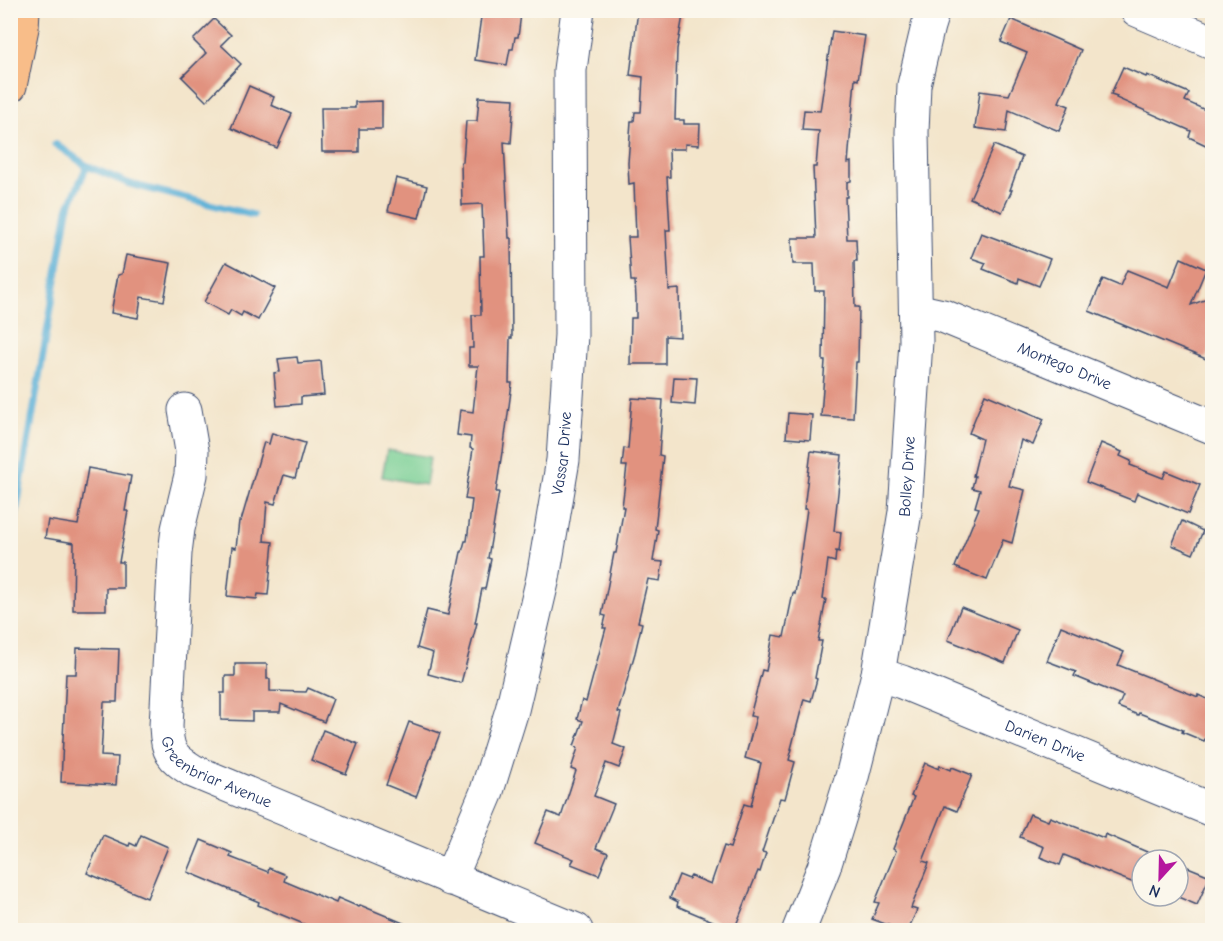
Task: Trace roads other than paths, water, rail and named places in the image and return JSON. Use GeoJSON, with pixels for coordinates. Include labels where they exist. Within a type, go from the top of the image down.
{"type":"FeatureCollection","features":[{"type":"Feature","properties":{"kind":"highway"},"geometry":{"type":"LineString","coordinates":[[10,86],[22,28],[23,10]]}},
{"type":"Feature","properties":{"kind":"street","name":"Vassar Drive"},"geometry":{"type":"LineString","coordinates":[[450,879],[486,794],[512,710],[543,578],[563,460],[571,335],[570,70],[578,10]]}},
{"type":"Feature","properties":{"kind":"street","name":"Bolley Drive"},"geometry":{"type":"LineString","coordinates":[[799,930],[824,867],[852,777],[878,674],[904,512],[916,341],[912,120],[914,85],[933,10]]}},
{"type":"Feature","properties":{"kind":"street"},"geometry":{"type":"LineString","coordinates":[[1137,10],[1200,28]]}},
{"type":"Feature","properties":{"kind":"street","name":"Montego Drive"},"geometry":{"type":"LineString","coordinates":[[916,310],[943,316],[1212,427]]}},
{"type":"Feature","properties":{"kind":"street","name":"Greenbriar Avenue"},"geometry":{"type":"LineString","coordinates":[[185,410],[192,451],[191,475],[178,529],[175,554],[166,726],[167,744],[176,760],[193,771],[576,930]]}},
{"type":"Feature","properties":{"kind":"street","name":"Darien Drive"},"geometry":{"type":"LineString","coordinates":[[878,674],[1212,810]]}},
{"type":"Feature","properties":{"kind":"waterway"},"geometry":{"type":"LineString","coordinates":[[55,144],[87,166],[130,184],[253,215]]}},
{"type":"Feature","properties":{"kind":"waterway"},"geometry":{"type":"LineString","coordinates":[[10,548],[68,209],[87,166]]}}]}
